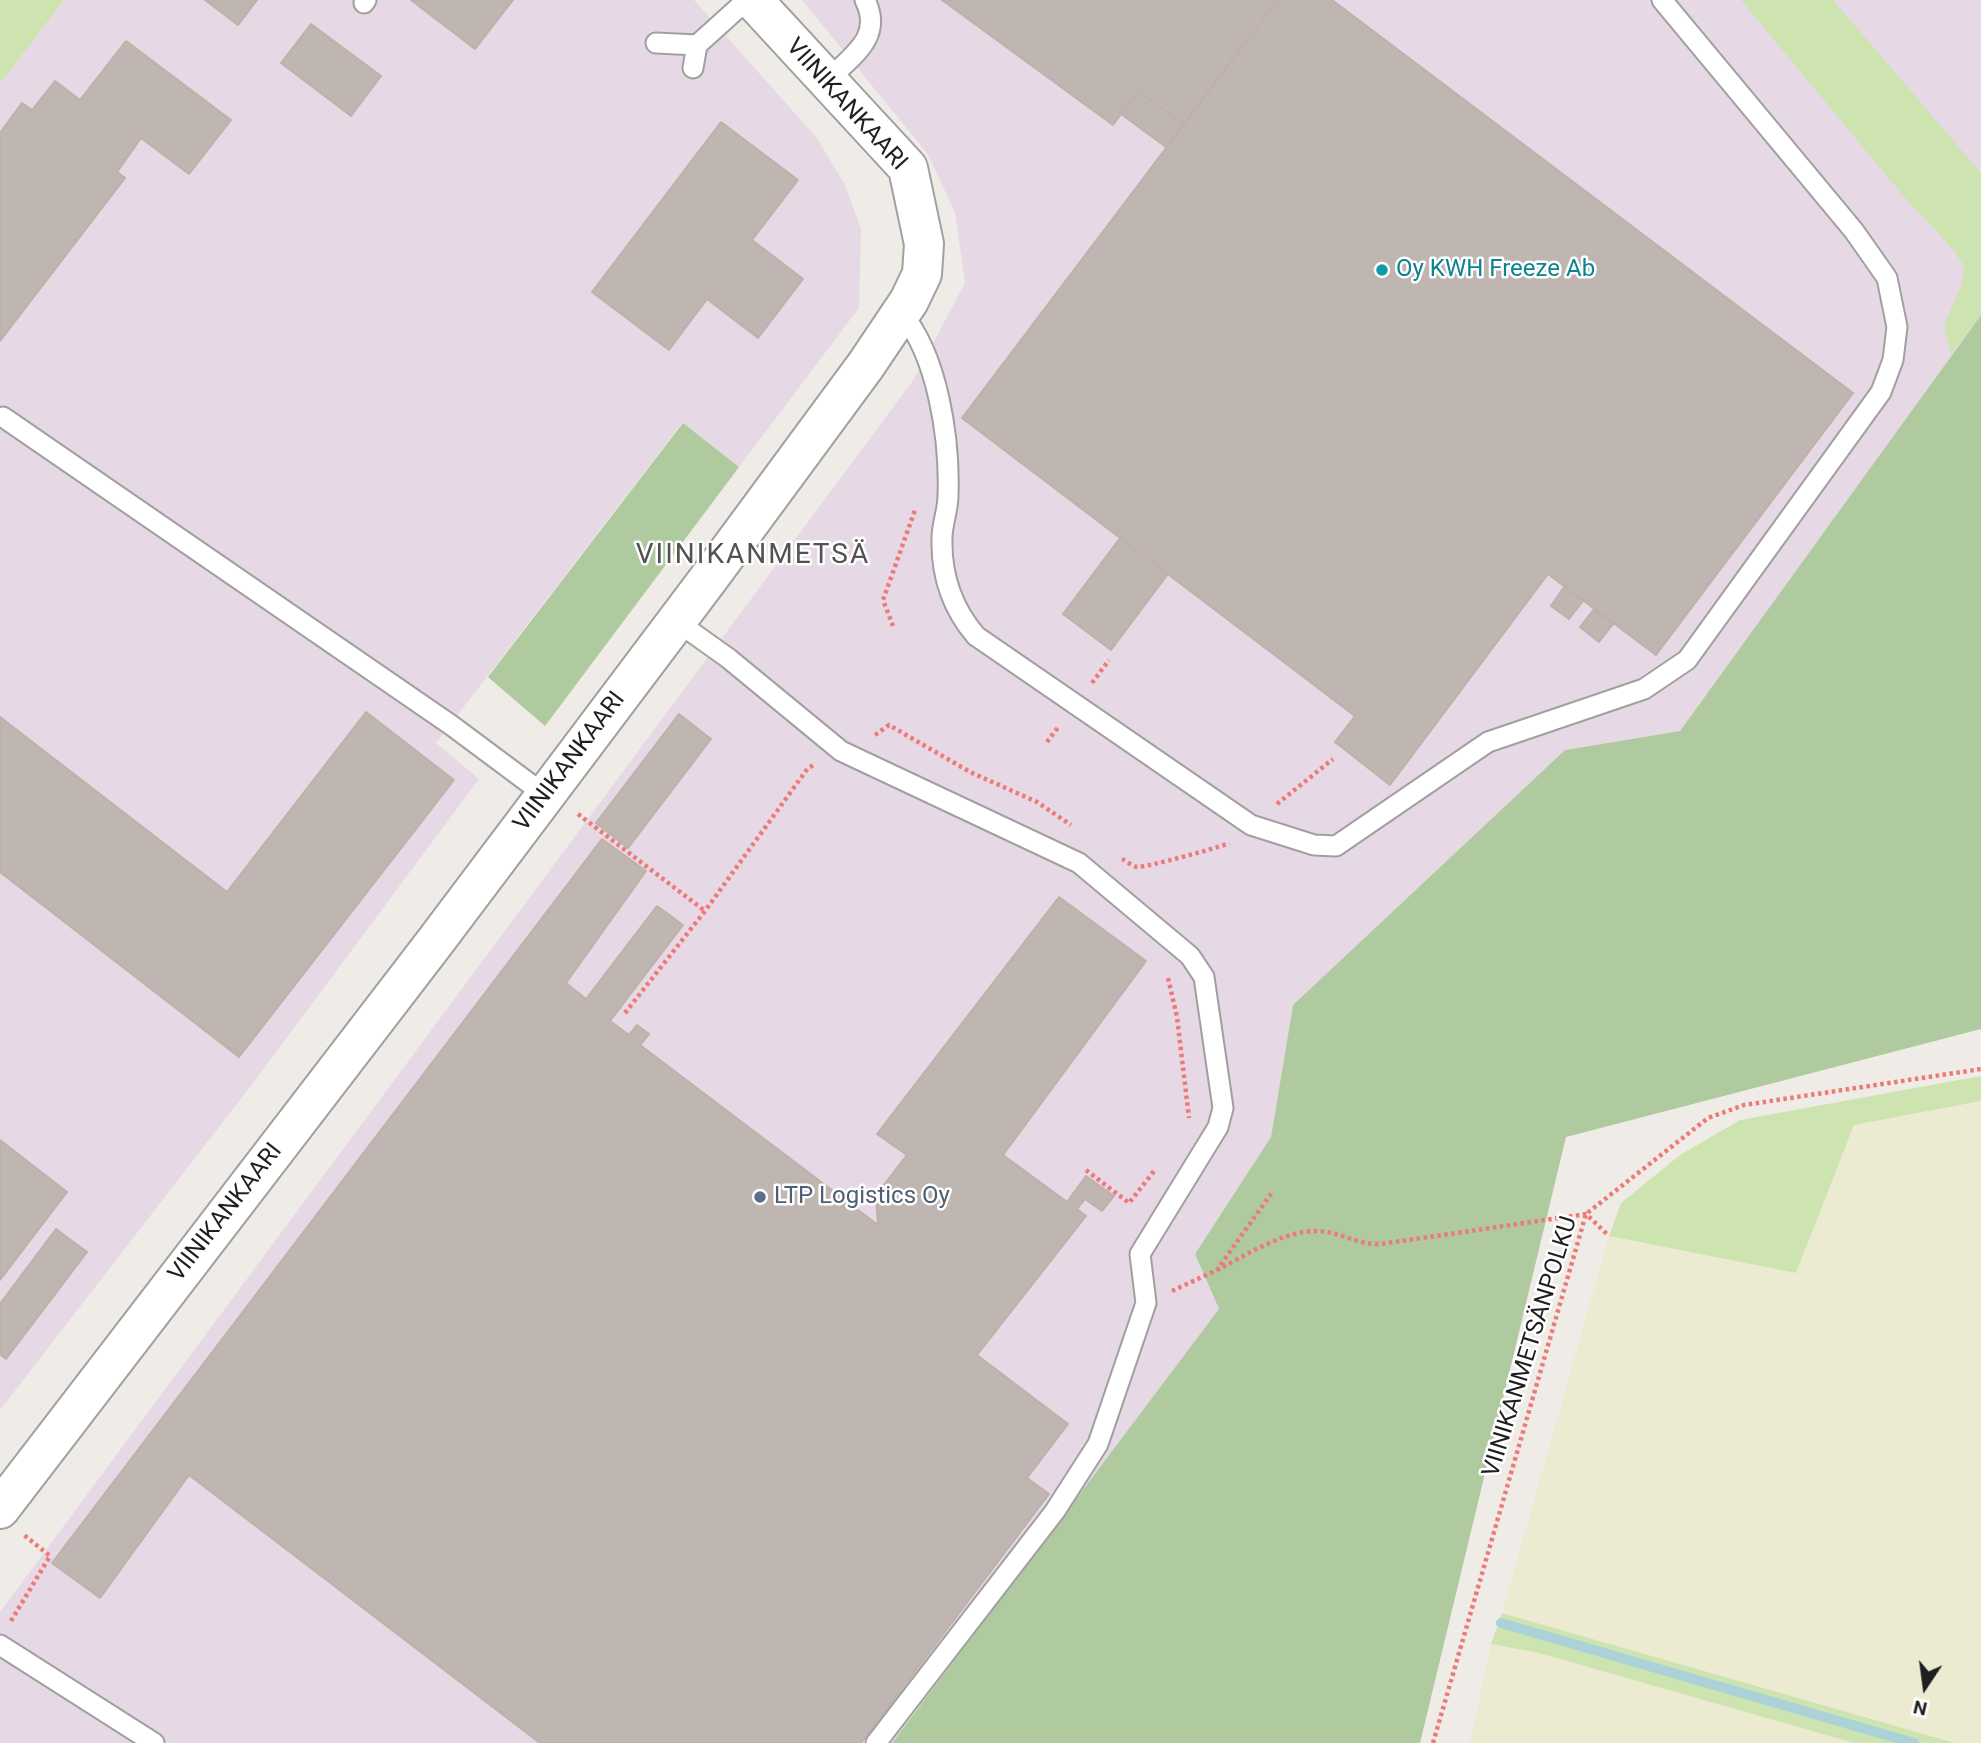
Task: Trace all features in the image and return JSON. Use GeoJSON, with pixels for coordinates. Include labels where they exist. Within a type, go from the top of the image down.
{"type":"FeatureCollection","features":[{"type":"Feature","properties":{"kind":"street","name":"VIINIKANKAARI"},"geometry":{"type":"LineString","coordinates":[[0,1509],[556,800],[677,621],[866,365],[901,313],[922,274],[924,244],[908,169],[753,0]]}},
{"type":"Feature","properties":{"kind":"lane"},"geometry":{"type":"LineString","coordinates":[[693,68],[697,46],[747,0]]}},
{"type":"Feature","properties":{"kind":"lane"},"geometry":{"type":"LineString","coordinates":[[827,81],[870,37],[872,17],[864,0]]}},
{"type":"Feature","properties":{"kind":"lane"},"geometry":{"type":"LineString","coordinates":[[901,313],[916,331],[930,366],[941,416],[948,497],[942,537],[945,576],[958,614],[976,636],[1251,825],[1314,845],[1336,846],[1488,743],[1644,689],[1687,660],[1881,392],[1889,370],[1897,327],[1887,278],[1854,231],[1662,0]]}},
{"type":"Feature","properties":{"kind":"lane"},"geometry":{"type":"LineString","coordinates":[[656,43],[697,46]]}},
{"type":"Feature","properties":{"kind":"lane"},"geometry":{"type":"LineString","coordinates":[[3,417],[556,800]]}},
{"type":"Feature","properties":{"kind":"lane"},"geometry":{"type":"LineString","coordinates":[[677,621],[729,657],[841,751],[1079,863],[1190,956],[1205,976],[1223,1108],[1218,1127],[1140,1254],[1146,1303],[1098,1444],[1055,1511],[876,1743]]}},
{"type":"Feature","properties":{"kind":"lane"},"geometry":{"type":"LineString","coordinates":[[3,1636],[154,1743]]}},
{"type":"Feature","properties":{"kind":"path"},"geometry":{"type":"LineString","coordinates":[[625,1013],[705,911],[808,768],[869,739],[889,725],[970,772],[1037,802],[1077,829]]}},
{"type":"Feature","properties":{"kind":"path"},"geometry":{"type":"LineString","coordinates":[[556,800],[705,911]]}},
{"type":"Feature","properties":{"kind":"path"},"geometry":{"type":"LineString","coordinates":[[1118,857],[1137,867],[1176,859],[1192,852]]}},
{"type":"Feature","properties":{"kind":"path"},"geometry":{"type":"LineString","coordinates":[[1166,970],[1177,1017],[1189,1125]]}},
{"type":"Feature","properties":{"kind":"path","name":"VIINIKANMETSÄNPOLKU"},"geometry":{"type":"LineString","coordinates":[[1433,1743],[1586,1214],[1708,1118],[1744,1105],[1981,1069]]}},
{"type":"Feature","properties":{"kind":"path"},"geometry":{"type":"LineString","coordinates":[[1086,1170],[1129,1203],[1161,1163]]}},
{"type":"Feature","properties":{"kind":"path"},"geometry":{"type":"LineString","coordinates":[[1217,1270],[1273,1191]]}},
{"type":"Feature","properties":{"kind":"path"},"geometry":{"type":"LineString","coordinates":[[1146,1303],[1297,1232],[1320,1231],[1364,1244],[1381,1244],[1586,1214],[1609,1236]]}},
{"type":"Feature","properties":{"kind":"path"},"geometry":{"type":"LineString","coordinates":[[3,1636],[50,1556],[46,1550]]}},
{"type":"Feature","properties":{"kind":"shaded area"},"geometry":{"type":"Polygon","coordinates":[[[64,0],[694,0],[816,137],[845,185],[861,229],[859,308],[739,467],[682,423],[436,743],[479,779],[253,1083],[0,1410],[0,84],[64,0]]]}},
{"type":"Feature","properties":{"kind":"shaded area"},"geometry":{"type":"Polygon","coordinates":[[[802,0],[1981,0],[1981,315],[1680,731],[1565,750],[1293,1005],[1271,1137],[1195,1254],[1219,1309],[892,1743],[0,1743],[0,1612],[914,379],[965,283],[955,212],[927,153],[802,0]]]}},
{"type":"Feature","properties":{"kind":"green space"},"geometry":{"type":"Polygon","coordinates":[[[0,0],[64,0],[0,84],[0,0]]]}},
{"type":"Feature","properties":{"kind":"green space"},"geometry":{"type":"Polygon","coordinates":[[[1741,0],[1833,0],[1981,173],[1981,315],[1951,354],[1944,325],[1962,284],[1964,266],[1951,247],[1905,198],[1741,0]]]}},
{"type":"Feature","properties":{"kind":"green space"},"geometry":{"type":"Polygon","coordinates":[[[1981,315],[1981,1029],[1566,1137],[1420,1743],[892,1743],[1219,1309],[1195,1254],[1271,1137],[1293,1005],[1565,750],[1680,731],[1981,315]]]}},
{"type":"Feature","properties":{"kind":"green space"},"geometry":{"type":"Polygon","coordinates":[[[683,423],[739,467],[545,726],[488,677],[683,423]]]}},
{"type":"Feature","properties":{"kind":"green space"},"geometry":{"type":"Polygon","coordinates":[[[1981,1076],[1981,1101],[1854,1125],[1796,1273],[1609,1236],[1621,1203],[1680,1155],[1740,1120],[1981,1076]]]}},
{"type":"Feature","properties":{"kind":"green space"},"geometry":{"type":"Polygon","coordinates":[[[1981,1101],[1981,1743],[1955,1743],[1502,1613],[1609,1236],[1796,1273],[1854,1125],[1981,1101]]]}},
{"type":"Feature","properties":{"kind":"green space"},"geometry":{"type":"Polygon","coordinates":[[[1502,1613],[1955,1743],[1854,1743],[1539,1653],[1491,1644],[1502,1613]]]}},
{"type":"Feature","properties":{"kind":"green space"},"geometry":{"type":"Polygon","coordinates":[[[1491,1644],[1539,1653],[1854,1743],[1470,1743],[1491,1644]]]}},
{"type":"Feature","properties":{"kind":"building"},"geometry":{"type":"Polygon","coordinates":[[[205,0],[257,0],[238,25],[205,0]]]}},
{"type":"Feature","properties":{"kind":"building"},"geometry":{"type":"Polygon","coordinates":[[[411,0],[513,0],[475,49],[411,0]]]}},
{"type":"Feature","properties":{"kind":"building"},"geometry":{"type":"Polygon","coordinates":[[[942,0],[1278,0],[1183,124],[1138,91],[1113,125],[942,0]]]}},
{"type":"Feature","properties":{"kind":"building","name":"Oy KWH Freeze Ab"},"geometry":{"type":"Polygon","coordinates":[[[1278,0],[1332,0],[1853,393],[1656,655],[1548,574],[1390,785],[1335,742],[1355,716],[962,418],[1278,0]]]}},
{"type":"Feature","properties":{"kind":"building"},"geometry":{"type":"Polygon","coordinates":[[[311,24],[381,76],[351,116],[281,63],[311,24]]]}},
{"type":"Feature","properties":{"kind":"building"},"geometry":{"type":"Polygon","coordinates":[[[126,41],[231,120],[189,174],[141,138],[117,172],[125,178],[0,341],[0,133],[22,103],[32,110],[55,81],[80,100],[126,41]]]}},
{"type":"Feature","properties":{"kind":"building"},"geometry":{"type":"Polygon","coordinates":[[[1138,91],[1183,124],[1166,147],[1121,114],[1138,91]]]}},
{"type":"Feature","properties":{"kind":"building"},"geometry":{"type":"Polygon","coordinates":[[[721,122],[798,180],[752,240],[803,279],[758,338],[707,299],[669,350],[592,292],[721,122]]]}},
{"type":"Feature","properties":{"kind":"building"},"geometry":{"type":"Polygon","coordinates":[[[1120,538],[1168,574],[1111,650],[1063,614],[1120,538]]]}},
{"type":"Feature","properties":{"kind":"building"},"geometry":{"type":"Polygon","coordinates":[[[1564,587],[1583,601],[1569,619],[1551,606],[1564,587]]]}},
{"type":"Feature","properties":{"kind":"building"},"geometry":{"type":"Polygon","coordinates":[[[1594,609],[1613,624],[1599,642],[1580,627],[1594,609]]]}},
{"type":"Feature","properties":{"kind":"building"},"geometry":{"type":"Polygon","coordinates":[[[366,712],[454,780],[239,1057],[0,872],[0,717],[227,892],[366,712]]]}},
{"type":"Feature","properties":{"kind":"building"},"geometry":{"type":"Polygon","coordinates":[[[679,714],[711,739],[628,848],[596,823],[679,714]]]}},
{"type":"Feature","properties":{"kind":"building"},"geometry":{"type":"Polygon","coordinates":[[[602,839],[646,871],[566,983],[586,999],[657,906],[683,925],[610,1021],[629,1035],[637,1025],[649,1034],[640,1045],[878,1225],[876,1195],[907,1155],[877,1134],[1059,897],[1146,961],[1003,1155],[1067,1202],[1086,1176],[1114,1196],[1102,1211],[1085,1199],[1077,1209],[1086,1216],[977,1355],[1068,1424],[1027,1478],[1049,1494],[861,1743],[540,1743],[189,1475],[100,1598],[52,1563],[602,839]]]}},
{"type":"Feature","properties":{"kind":"building"},"geometry":{"type":"Polygon","coordinates":[[[0,1140],[67,1192],[0,1280],[0,1140]]]}},
{"type":"Feature","properties":{"kind":"building"},"geometry":{"type":"Polygon","coordinates":[[[56,1229],[87,1252],[6,1359],[0,1354],[0,1304],[56,1229]]]}},
{"type":"Feature","properties":{"kind":"waterway"},"geometry":{"type":"LineString","coordinates":[[1501,1623],[1914,1743]]}},
{"type":"Feature","properties":{"kind":"place","name":"Oy KWH Freeze Ab"},"geometry":{"type":"Point","coordinates":[1382,270]}},
{"type":"Feature","properties":{"kind":"place","name":"LTP Logistics Oy"},"geometry":{"type":"Point","coordinates":[760,1197]}},
{"type":"Feature","properties":{"kind":"district","name":"VIINIKANMETSÄ"},"geometry":{"type":"Point","coordinates":[753,556]}}]}
